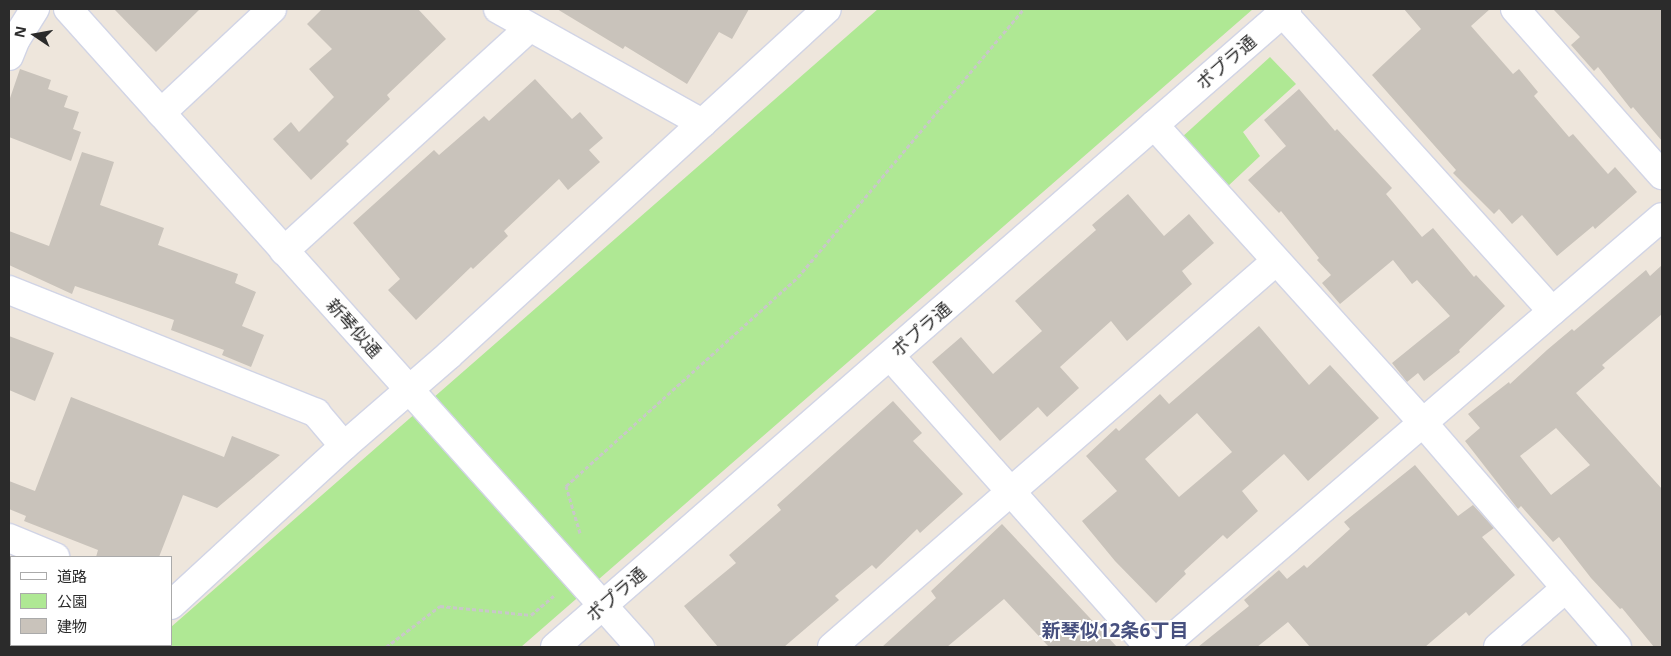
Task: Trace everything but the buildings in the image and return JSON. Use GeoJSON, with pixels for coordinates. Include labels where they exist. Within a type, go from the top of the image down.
{"type":"FeatureCollection","features":[{"type":"Feature","properties":{"kind":"street"},"geometry":{"type":"LineString","coordinates":[[9,56],[16,39],[35,9]]}},
{"type":"Feature","properties":{"kind":"street","name":"新琴似通"},"geometry":{"type":"LineString","coordinates":[[68,9],[640,647]]}},
{"type":"Feature","properties":{"kind":"street"},"geometry":{"type":"LineString","coordinates":[[161,113],[272,9]]}},
{"type":"Feature","properties":{"kind":"street"},"geometry":{"type":"LineString","coordinates":[[498,9],[702,123]]}},
{"type":"Feature","properties":{"kind":"street"},"geometry":{"type":"LineString","coordinates":[[172,604],[827,9]]}},
{"type":"Feature","properties":{"kind":"street"},"geometry":{"type":"LineString","coordinates":[[1515,9],[1662,175]]}},
{"type":"Feature","properties":{"kind":"street"},"geometry":{"type":"LineString","coordinates":[[1284,11],[1552,311]]}},
{"type":"Feature","properties":{"kind":"street","name":"ポプラ通"},"geometry":{"type":"LineString","coordinates":[[555,647],[1284,11]]}},
{"type":"Feature","properties":{"kind":"street"},"geometry":{"type":"LineString","coordinates":[[284,251],[530,28]]}},
{"type":"Feature","properties":{"kind":"street"},"geometry":{"type":"LineString","coordinates":[[1154,125],[1423,423],[1617,647]]}},
{"type":"Feature","properties":{"kind":"street"},"geometry":{"type":"LineString","coordinates":[[1162,647],[1662,217]]}},
{"type":"Feature","properties":{"kind":"street"},"geometry":{"type":"LineString","coordinates":[[832,647],[1276,261]]}},
{"type":"Feature","properties":{"kind":"street"},"geometry":{"type":"LineString","coordinates":[[9,290],[316,413],[344,446]]}},
{"type":"Feature","properties":{"kind":"street"},"geometry":{"type":"LineString","coordinates":[[890,356],[1148,647]]}},
{"type":"Feature","properties":{"kind":"street"},"geometry":{"type":"LineString","coordinates":[[9,538],[52,556]]}},
{"type":"Feature","properties":{"kind":"street"},"geometry":{"type":"LineString","coordinates":[[1498,647],[1566,588]]}},
{"type":"Feature","properties":{"kind":"path"},"geometry":{"type":"LineString","coordinates":[[386,647],[440,606],[531,615],[590,565],[566,486],[798,277],[1024,9]]}},
{"type":"Feature","properties":{"kind":"green space"},"geometry":{"type":"Polygon","coordinates":[[[878,9],[1253,9],[521,647],[148,647],[172,646],[172,626],[878,9]]]}},
{"type":"Feature","properties":{"kind":"green space"},"geometry":{"type":"Polygon","coordinates":[[[1270,57],[1296,84],[1243,132],[1260,156],[1227,187],[1181,138],[1270,57]]]}},
{"type":"Feature","properties":{"kind":"district","name":"新琴似12条6丁目"},"geometry":{"type":"Point","coordinates":[1115,631]}}]}
